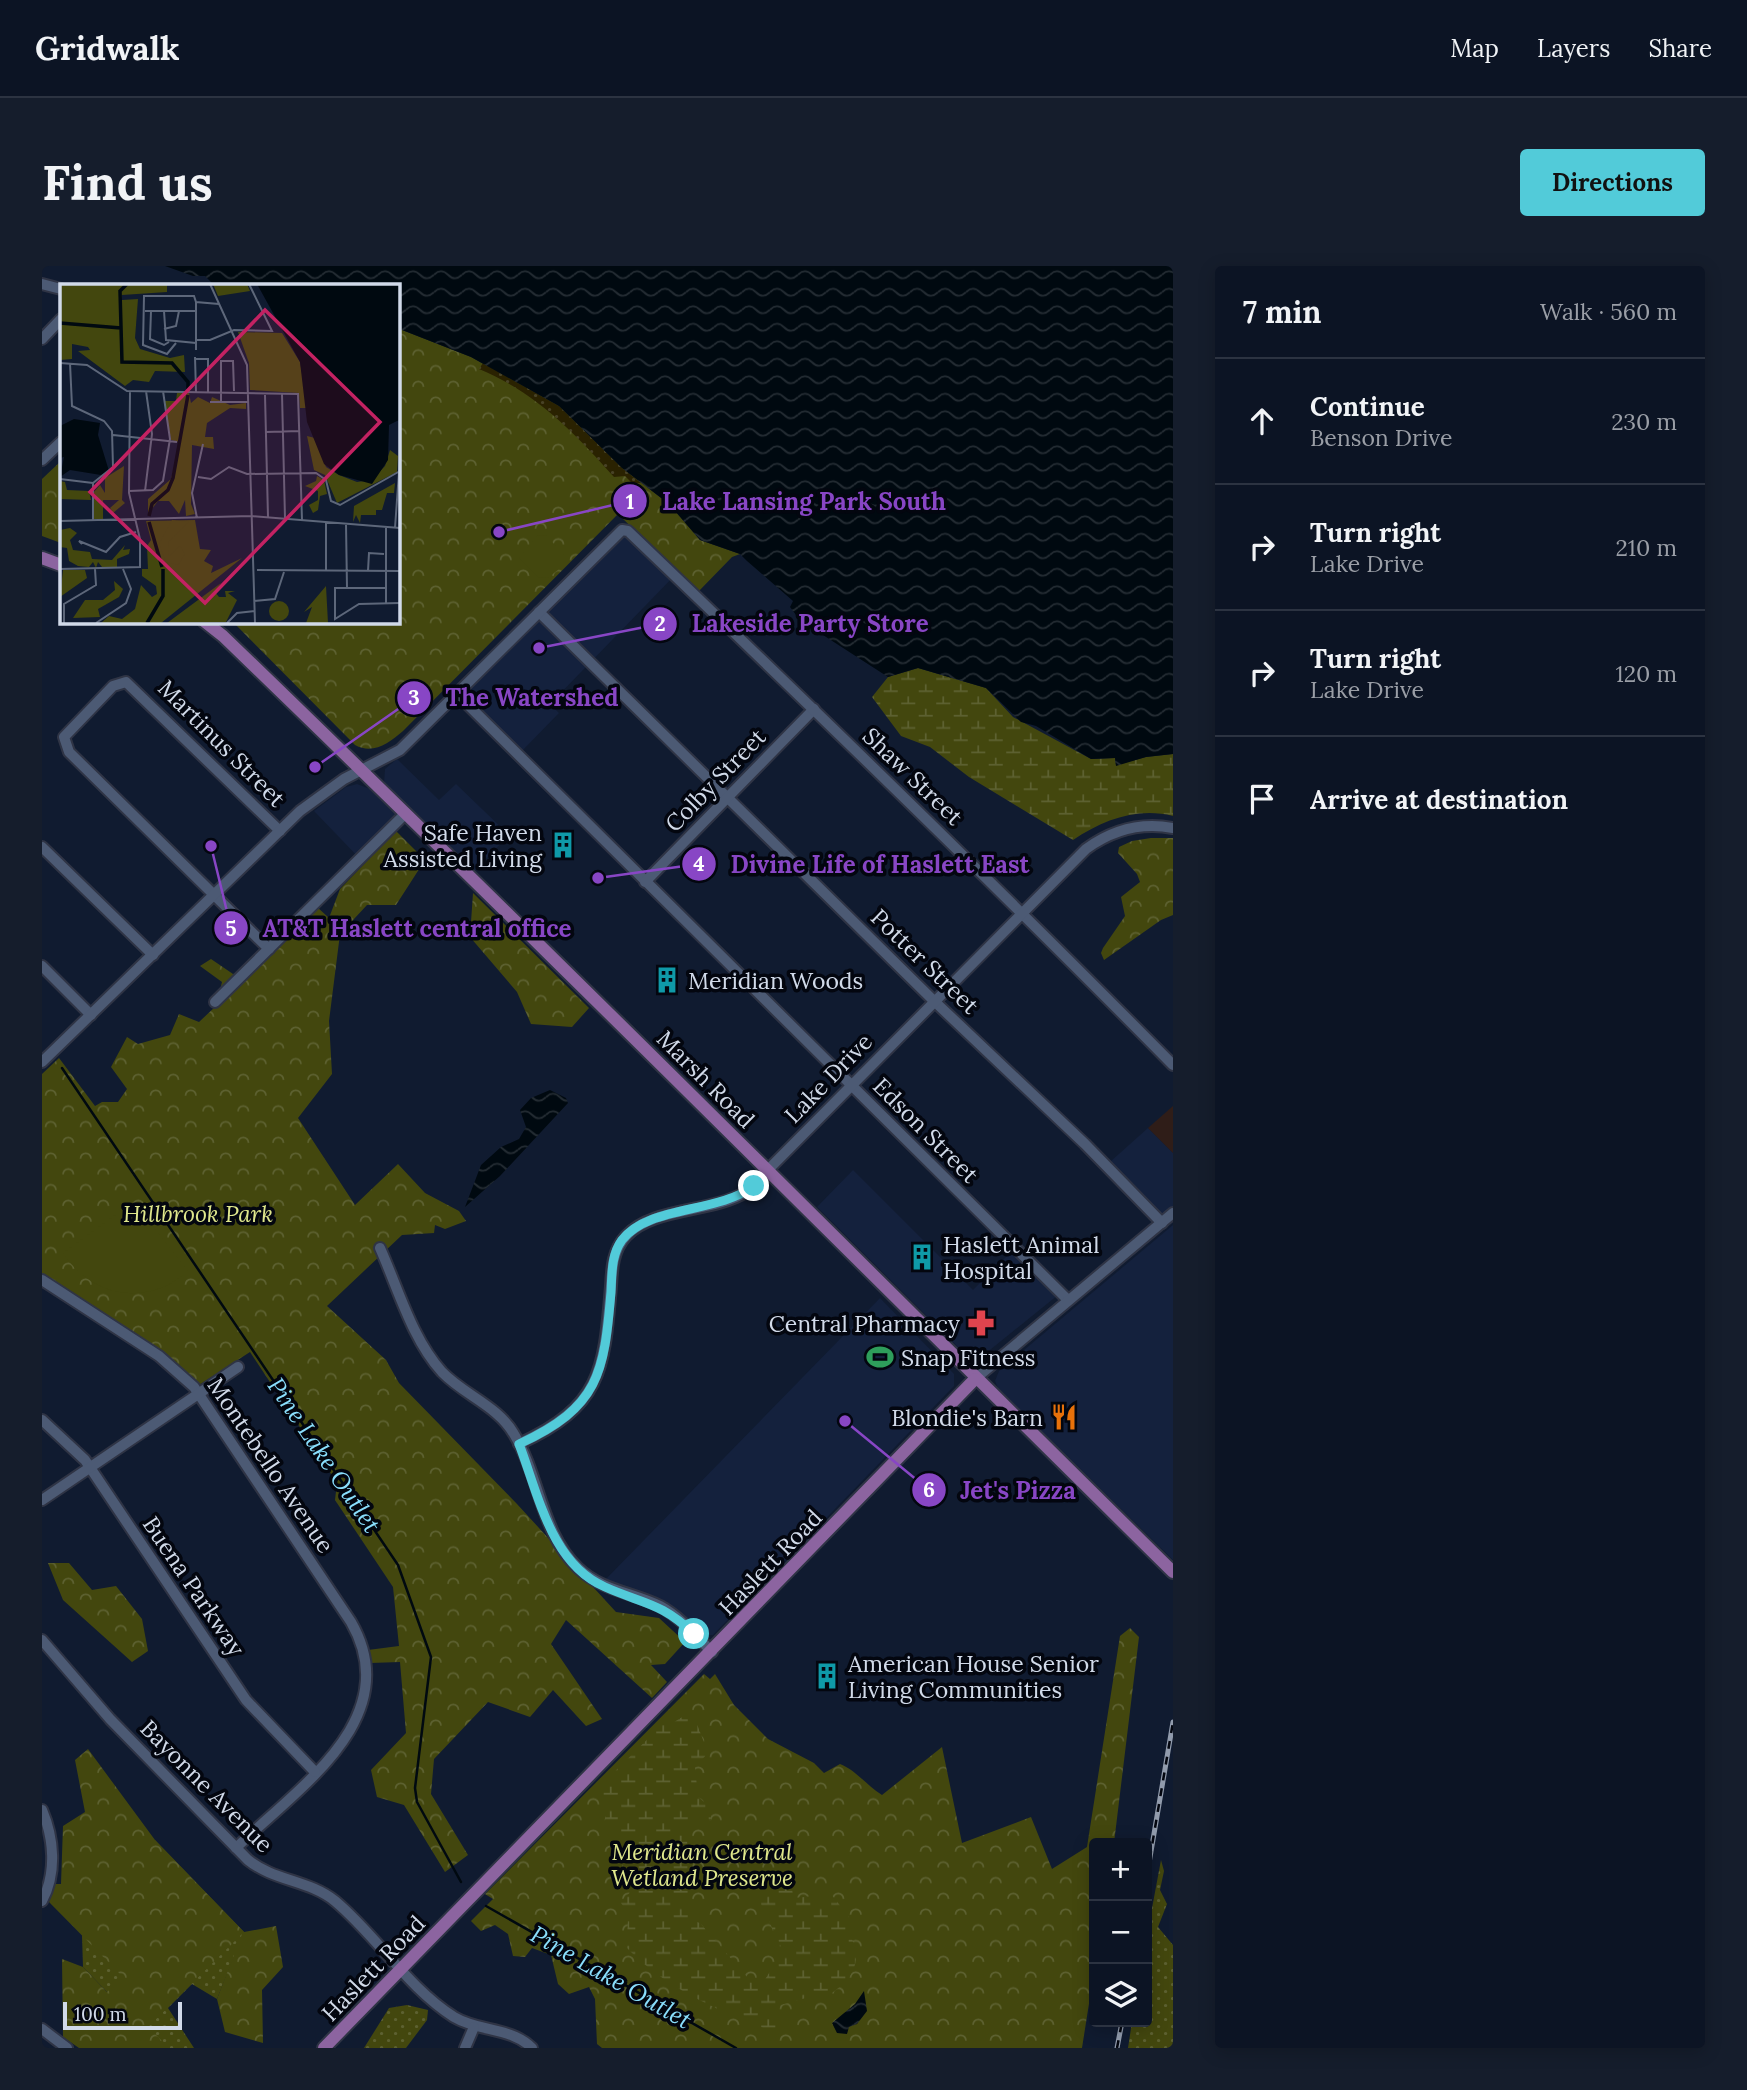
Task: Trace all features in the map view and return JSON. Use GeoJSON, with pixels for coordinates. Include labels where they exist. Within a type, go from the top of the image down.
{"type":"FeatureCollection","features":[{"type":"Feature","properties":{"kind":"main road"},"geometry":{"type":"LineString","coordinates":[[42,558],[60,565]]}},
{"type":"Feature","properties":{"kind":"main road","name":"Marsh Road"},"geometry":{"type":"LineString","coordinates":[[206,623],[406,813],[1172,1571]]}},
{"type":"Feature","properties":{"kind":"main road","name":"Haslett Road"},"geometry":{"type":"LineString","coordinates":[[324,2048],[975,1379]]}},
{"type":"Feature","properties":{"kind":"street"},"geometry":{"type":"LineString","coordinates":[[42,284],[60,289]]}},
{"type":"Feature","properties":{"kind":"street"},"geometry":{"type":"LineString","coordinates":[[42,339],[60,319]]}},
{"type":"Feature","properties":{"kind":"street"},"geometry":{"type":"LineString","coordinates":[[42,460],[60,443]]}},
{"type":"Feature","properties":{"kind":"street","name":"Shaw Street"},"geometry":{"type":"LineString","coordinates":[[539,612],[616,533],[628,531],[1022,912],[1173,1065]]}},
{"type":"Feature","properties":{"kind":"street"},"geometry":{"type":"LineString","coordinates":[[42,1062],[280,831],[320,795],[400,750],[539,612]]}},
{"type":"Feature","properties":{"kind":"street","name":"Potter Street"},"geometry":{"type":"LineString","coordinates":[[539,612],[933,1000],[1060,1119],[1162,1223]]}},
{"type":"Feature","properties":{"kind":"street","name":"Martinus Street"},"geometry":{"type":"LineString","coordinates":[[215,895],[69,752],[64,737],[69,729],[113,686],[126,682],[280,831]]}},
{"type":"Feature","properties":{"kind":"street","name":"Edson Street"},"geometry":{"type":"LineString","coordinates":[[457,694],[1067,1299]]}},
{"type":"Feature","properties":{"kind":"street","name":"Colby Street"},"geometry":{"type":"LineString","coordinates":[[645,882],[814,709]]}},
{"type":"Feature","properties":{"kind":"street"},"geometry":{"type":"LineString","coordinates":[[215,1002],[406,813]]}},
{"type":"Feature","properties":{"kind":"street","name":"Lake Drive"},"geometry":{"type":"LineString","coordinates":[[519,1444],[566,1419],[593,1386],[607,1343],[614,1255],[625,1237],[653,1220],[729,1201],[754,1186],[933,1000],[1077,856],[1104,837],[1135,827],[1173,828]]}},
{"type":"Feature","properties":{"kind":"street"},"geometry":{"type":"LineString","coordinates":[[42,847],[153,955]]}},
{"type":"Feature","properties":{"kind":"street"},"geometry":{"type":"LineString","coordinates":[[215,895],[269,949]]}},
{"type":"Feature","properties":{"kind":"street"},"geometry":{"type":"LineString","coordinates":[[42,966],[91,1015]]}},
{"type":"Feature","properties":{"kind":"street","name":"Haslett Road"},"geometry":{"type":"LineString","coordinates":[[975,1379],[1067,1299],[1173,1213]]}},
{"type":"Feature","properties":{"kind":"street"},"geometry":{"type":"LineString","coordinates":[[380,1248],[434,1362],[453,1382],[500,1417],[519,1444],[552,1530],[573,1563],[604,1587],[645,1600],[672,1613],[712,1652]]}},
{"type":"Feature","properties":{"kind":"street","name":"Montebello Avenue"},"geometry":{"type":"LineString","coordinates":[[42,1280],[159,1356],[199,1394],[351,1622],[364,1654],[366,1682],[360,1714],[345,1741],[314,1772]]}},
{"type":"Feature","properties":{"kind":"street"},"geometry":{"type":"LineString","coordinates":[[42,1500],[237,1367]]}},
{"type":"Feature","properties":{"kind":"street","name":"Buena Parkway"},"geometry":{"type":"LineString","coordinates":[[42,1420],[75,1449],[90,1468],[246,1700],[314,1772]]}},
{"type":"Feature","properties":{"kind":"street","name":"Bayonne Avenue"},"geometry":{"type":"LineString","coordinates":[[42,1640],[110,1719],[260,1870],[311,1888],[333,1899],[441,2007],[474,2027],[513,2035],[532,2048]]}},
{"type":"Feature","properties":{"kind":"street"},"geometry":{"type":"LineString","coordinates":[[236,1848],[314,1772]]}},
{"type":"Feature","properties":{"kind":"street"},"geometry":{"type":"LineString","coordinates":[[42,1810],[51,1837],[52,1856],[50,1876],[42,1901]]}},
{"type":"Feature","properties":{"kind":"street"},"geometry":{"type":"LineString","coordinates":[[466,2048],[474,2027]]}},
{"type":"Feature","properties":{"kind":"street"},"geometry":{"type":"LineString","coordinates":[[42,2029],[67,2048]]}},
{"type":"Feature","properties":{"kind":"shaded area"},"geometry":{"type":"Polygon","coordinates":[[[629,524],[678,572],[550,704],[559,713],[522,751],[463,694],[629,524]]]}},
{"type":"Feature","properties":{"kind":"shaded area"},"geometry":{"type":"Polygon","coordinates":[[[397,759],[439,800],[456,784],[509,835],[475,870],[384,783],[385,769],[397,759]]]}},
{"type":"Feature","properties":{"kind":"shaded area"},"geometry":{"type":"Polygon","coordinates":[[[357,784],[370,789],[403,822],[363,862],[314,811],[346,787],[357,784]]]}},
{"type":"Feature","properties":{"kind":"shaded area"},"geometry":{"type":"Polygon","coordinates":[[[1173,1106],[1173,1153],[1148,1128],[1173,1106]]]}},
{"type":"Feature","properties":{"kind":"shaded area"},"geometry":{"type":"Polygon","coordinates":[[[1148,1128],[1173,1153],[1173,1206],[1163,1215],[1110,1162],[1148,1128]]]}},
{"type":"Feature","properties":{"kind":"shaded area"},"geometry":{"type":"Polygon","coordinates":[[[853,1170],[973,1290],[1013,1250],[1058,1295],[980,1358],[969,1358],[817,1207],[853,1170]]]}},
{"type":"Feature","properties":{"kind":"shaded area"},"geometry":{"type":"Polygon","coordinates":[[[1173,1225],[1173,1560],[998,1388],[995,1381],[999,1371],[1173,1225]]]}},
{"type":"Feature","properties":{"kind":"shaded area"},"geometry":{"type":"Polygon","coordinates":[[[880,1298],[954,1374],[954,1386],[713,1635],[703,1635],[663,1602],[605,1580],[880,1298]]]}},
{"type":"Feature","properties":{"kind":"green space"},"geometry":{"type":"Polygon","coordinates":[[[399,329],[471,357],[559,406],[622,468],[669,504],[700,540],[740,554],[732,557],[698,592],[618,514],[403,731],[374,748],[355,745],[234,623],[399,623],[399,329]]]}},
{"type":"Feature","properties":{"kind":"green space"},"geometry":{"type":"Polygon","coordinates":[[[60,462],[60,543],[42,536],[42,479],[60,462]]]}},
{"type":"Feature","properties":{"kind":"green space"},"geometry":{"type":"Polygon","coordinates":[[[546,535],[564,555],[564,565],[549,577],[539,578],[519,558],[537,536],[546,535]]]}},
{"type":"Feature","properties":{"kind":"green space"},"geometry":{"type":"Polygon","coordinates":[[[918,668],[986,688],[1013,717],[1091,759],[1115,758],[1116,765],[1146,757],[1173,754],[1173,816],[1133,814],[1108,821],[1073,840],[969,777],[930,747],[901,736],[872,697],[888,677],[918,668]]]}},
{"type":"Feature","properties":{"kind":"green space","name":"Hillbrook Park"},"geometry":{"type":"Polygon","coordinates":[[[396,831],[425,860],[396,905],[367,905],[340,934],[329,1021],[332,1074],[298,1118],[355,1205],[398,1164],[425,1193],[459,1211],[466,1221],[445,1229],[435,1225],[434,1233],[402,1235],[327,1306],[386,1360],[399,1383],[517,1504],[616,1612],[659,1618],[685,1642],[665,1664],[651,1665],[667,1682],[652,1698],[566,1620],[551,1644],[602,1719],[586,1726],[553,1690],[530,1717],[488,1702],[434,1759],[431,1794],[468,1855],[445,1872],[404,1805],[377,1797],[371,1770],[406,1733],[400,1662],[370,1663],[368,1650],[399,1646],[393,1587],[335,1500],[337,1483],[250,1352],[199,1385],[159,1349],[42,1274],[42,1074],[59,1058],[95,1106],[102,1102],[118,1102],[127,1089],[111,1067],[127,1037],[138,1044],[170,1035],[179,1014],[199,1022],[216,1006],[222,982],[200,966],[211,959],[233,974],[256,967],[317,907],[329,918],[340,889],[396,831]]]}},
{"type":"Feature","properties":{"kind":"green space"},"geometry":{"type":"Polygon","coordinates":[[[1173,838],[1173,915],[1161,920],[1104,960],[1101,953],[1103,948],[1125,916],[1121,897],[1140,882],[1137,874],[1118,853],[1119,847],[1132,841],[1173,838]]]}},
{"type":"Feature","properties":{"kind":"green space"},"geometry":{"type":"Polygon","coordinates":[[[473,893],[589,1008],[572,1027],[531,1024],[517,992],[470,937],[473,893]]]}},
{"type":"Feature","properties":{"kind":"green space"},"geometry":{"type":"Polygon","coordinates":[[[129,1205],[137,1206],[188,1271],[156,1290],[139,1293],[105,1288],[89,1280],[63,1253],[129,1205]]]}},
{"type":"Feature","properties":{"kind":"green space"},"geometry":{"type":"Polygon","coordinates":[[[48,1563],[69,1563],[92,1590],[116,1586],[142,1619],[148,1651],[132,1662],[63,1600],[48,1563]]]}},
{"type":"Feature","properties":{"kind":"green space","name":"Meridian Central Wetland Preserve"},"geometry":{"type":"Polygon","coordinates":[[[1130,1628],[1139,1637],[1115,1838],[1089,1838],[1089,2004],[1082,2048],[602,2048],[597,2044],[595,1999],[589,1987],[569,1994],[558,1984],[551,1955],[532,1948],[525,1957],[513,1956],[508,1934],[495,1925],[481,1931],[471,1921],[493,1899],[485,1894],[704,1674],[710,1679],[715,1674],[734,1705],[768,1739],[814,1763],[824,1773],[840,1764],[882,1795],[942,1747],[962,1843],[1031,1817],[1052,1869],[1087,1847],[1120,1636],[1130,1628]]]}},
{"type":"Feature","properties":{"kind":"green space"},"geometry":{"type":"Polygon","coordinates":[[[692,1711],[708,1753],[695,1767],[698,1797],[708,1805],[712,1821],[700,1817],[687,1820],[688,1919],[700,1923],[755,1986],[764,1981],[783,1951],[757,1896],[768,1880],[780,1879],[791,1885],[794,1898],[831,1894],[849,1917],[856,1954],[849,1977],[823,1999],[813,1996],[773,2007],[770,2013],[782,2025],[771,2031],[731,2015],[676,1987],[627,1948],[628,1912],[620,1902],[639,1884],[636,1876],[625,1877],[617,1833],[613,1826],[605,1821],[607,1804],[597,1789],[667,1720],[671,1724],[692,1711]]]}},
{"type":"Feature","properties":{"kind":"green space"},"geometry":{"type":"Polygon","coordinates":[[[88,1749],[155,1840],[244,1932],[276,1926],[283,1967],[262,1990],[263,2043],[225,2032],[217,1999],[242,1934],[148,2027],[169,2048],[79,2048],[63,2037],[62,1959],[83,1967],[107,1992],[123,1977],[49,1902],[55,1884],[61,1884],[63,1826],[85,1812],[75,1760],[88,1749]]]}},
{"type":"Feature","properties":{"kind":"green space"},"geometry":{"type":"Polygon","coordinates":[[[109,1840],[155,1840],[244,1932],[217,1999],[192,1984],[168,2008],[194,2048],[161,2048],[83,1967],[82,1936],[109,1840]]]}},
{"type":"Feature","properties":{"kind":"green space"},"geometry":{"type":"Polygon","coordinates":[[[1161,1860],[1164,1871],[1160,1890],[1167,1904],[1158,1927],[1173,1945],[1173,2048],[1128,2048],[1131,2027],[1152,2027],[1152,1908],[1161,1860]]]}},
{"type":"Feature","properties":{"kind":"green space"},"geometry":{"type":"Polygon","coordinates":[[[407,2005],[428,2010],[427,2020],[406,2048],[364,2048],[389,2008],[407,2005]]]}},
{"type":"Feature","properties":{"kind":"sand"},"geometry":{"type":"Polygon","coordinates":[[[483,363],[559,406],[641,483],[632,483],[625,476],[614,477],[584,444],[536,401],[479,369],[483,363]]]}},
{"type":"Feature","properties":{"kind":"water"},"geometry":{"type":"Polygon","coordinates":[[[165,266],[1173,266],[1173,754],[1146,757],[1116,766],[1115,758],[1091,759],[1036,726],[1021,722],[986,688],[918,668],[888,677],[809,626],[805,627],[790,607],[793,601],[740,554],[700,540],[669,504],[622,468],[559,406],[471,357],[399,329],[399,284],[213,284],[205,276],[193,276],[165,266]]]}},
{"type":"Feature","properties":{"kind":"water"},"geometry":{"type":"Polygon","coordinates":[[[550,1090],[566,1098],[568,1103],[500,1176],[465,1207],[481,1165],[501,1147],[519,1139],[526,1127],[520,1110],[531,1098],[550,1090]]]}},
{"type":"Feature","properties":{"kind":"water"},"geometry":{"type":"Polygon","coordinates":[[[864,1991],[867,2011],[857,2024],[849,2027],[847,2034],[837,2033],[832,2023],[855,2004],[864,1991]]]}},
{"type":"Feature","properties":{"kind":"waterway","name":"Pine Lake Outlet"},"geometry":{"type":"LineString","coordinates":[[62,1068],[398,1565],[431,1657],[415,1788],[417,1802],[461,1882]]}},
{"type":"Feature","properties":{"kind":"waterway","name":"Pine Lake Outlet"},"geometry":{"type":"LineString","coordinates":[[486,1906],[736,2048]]}},
{"type":"Feature","properties":{"kind":"railway"},"geometry":{"type":"LineString","coordinates":[[1152,1846],[1173,1722]]}},
{"type":"Feature","properties":{"kind":"railway"},"geometry":{"type":"LineString","coordinates":[[1117,2048],[1121,2027]]}},
{"type":"Feature","properties":{"kind":"place","name":"Lake Lansing Park South"},"geometry":{"type":"Point","coordinates":[499,532]}},
{"type":"Feature","properties":{"kind":"place","name":"Lakeside Party Store"},"geometry":{"type":"Point","coordinates":[539,648]}},
{"type":"Feature","properties":{"kind":"place","name":"The Watershed"},"geometry":{"type":"Point","coordinates":[315,767]}},
{"type":"Feature","properties":{"kind":"place","name":"Safe Haven Assisted Living"},"geometry":{"type":"Point","coordinates":[563,845]}},
{"type":"Feature","properties":{"kind":"place","name":"AT&T Haslett central office"},"geometry":{"type":"Point","coordinates":[211,846]}},
{"type":"Feature","properties":{"kind":"place","name":"Divine Life of Haslett East"},"geometry":{"type":"Point","coordinates":[598,878]}},
{"type":"Feature","properties":{"kind":"place","name":"Meridian Woods"},"geometry":{"type":"Point","coordinates":[667,980]}},
{"type":"Feature","properties":{"kind":"place","name":"Haslett Animal Hospital"},"geometry":{"type":"Point","coordinates":[922,1257]}},
{"type":"Feature","properties":{"kind":"place","name":"Central Pharmacy"},"geometry":{"type":"Point","coordinates":[981,1323]}},
{"type":"Feature","properties":{"kind":"place","name":"Snap Fitness"},"geometry":{"type":"Point","coordinates":[880,1357]}},
{"type":"Feature","properties":{"kind":"place","name":"Blondie's Barn"},"geometry":{"type":"Point","coordinates":[1064,1417]}},
{"type":"Feature","properties":{"kind":"place","name":"Jet's Pizza"},"geometry":{"type":"Point","coordinates":[845,1421]}},
{"type":"Feature","properties":{"kind":"place","name":"American House Senior Living Communities"},"geometry":{"type":"Point","coordinates":[827,1676]}},
{"type":"Feature","properties":{"kind":"route"},"geometry":{"type":"LineString","coordinates":[[694,1634],[672,1613],[645,1600],[604,1587],[573,1563],[564,1553],[552,1530],[519,1444],[566,1419],[593,1386],[607,1343],[614,1255],[625,1237],[645,1223],[729,1201],[754,1186]]}}]}
